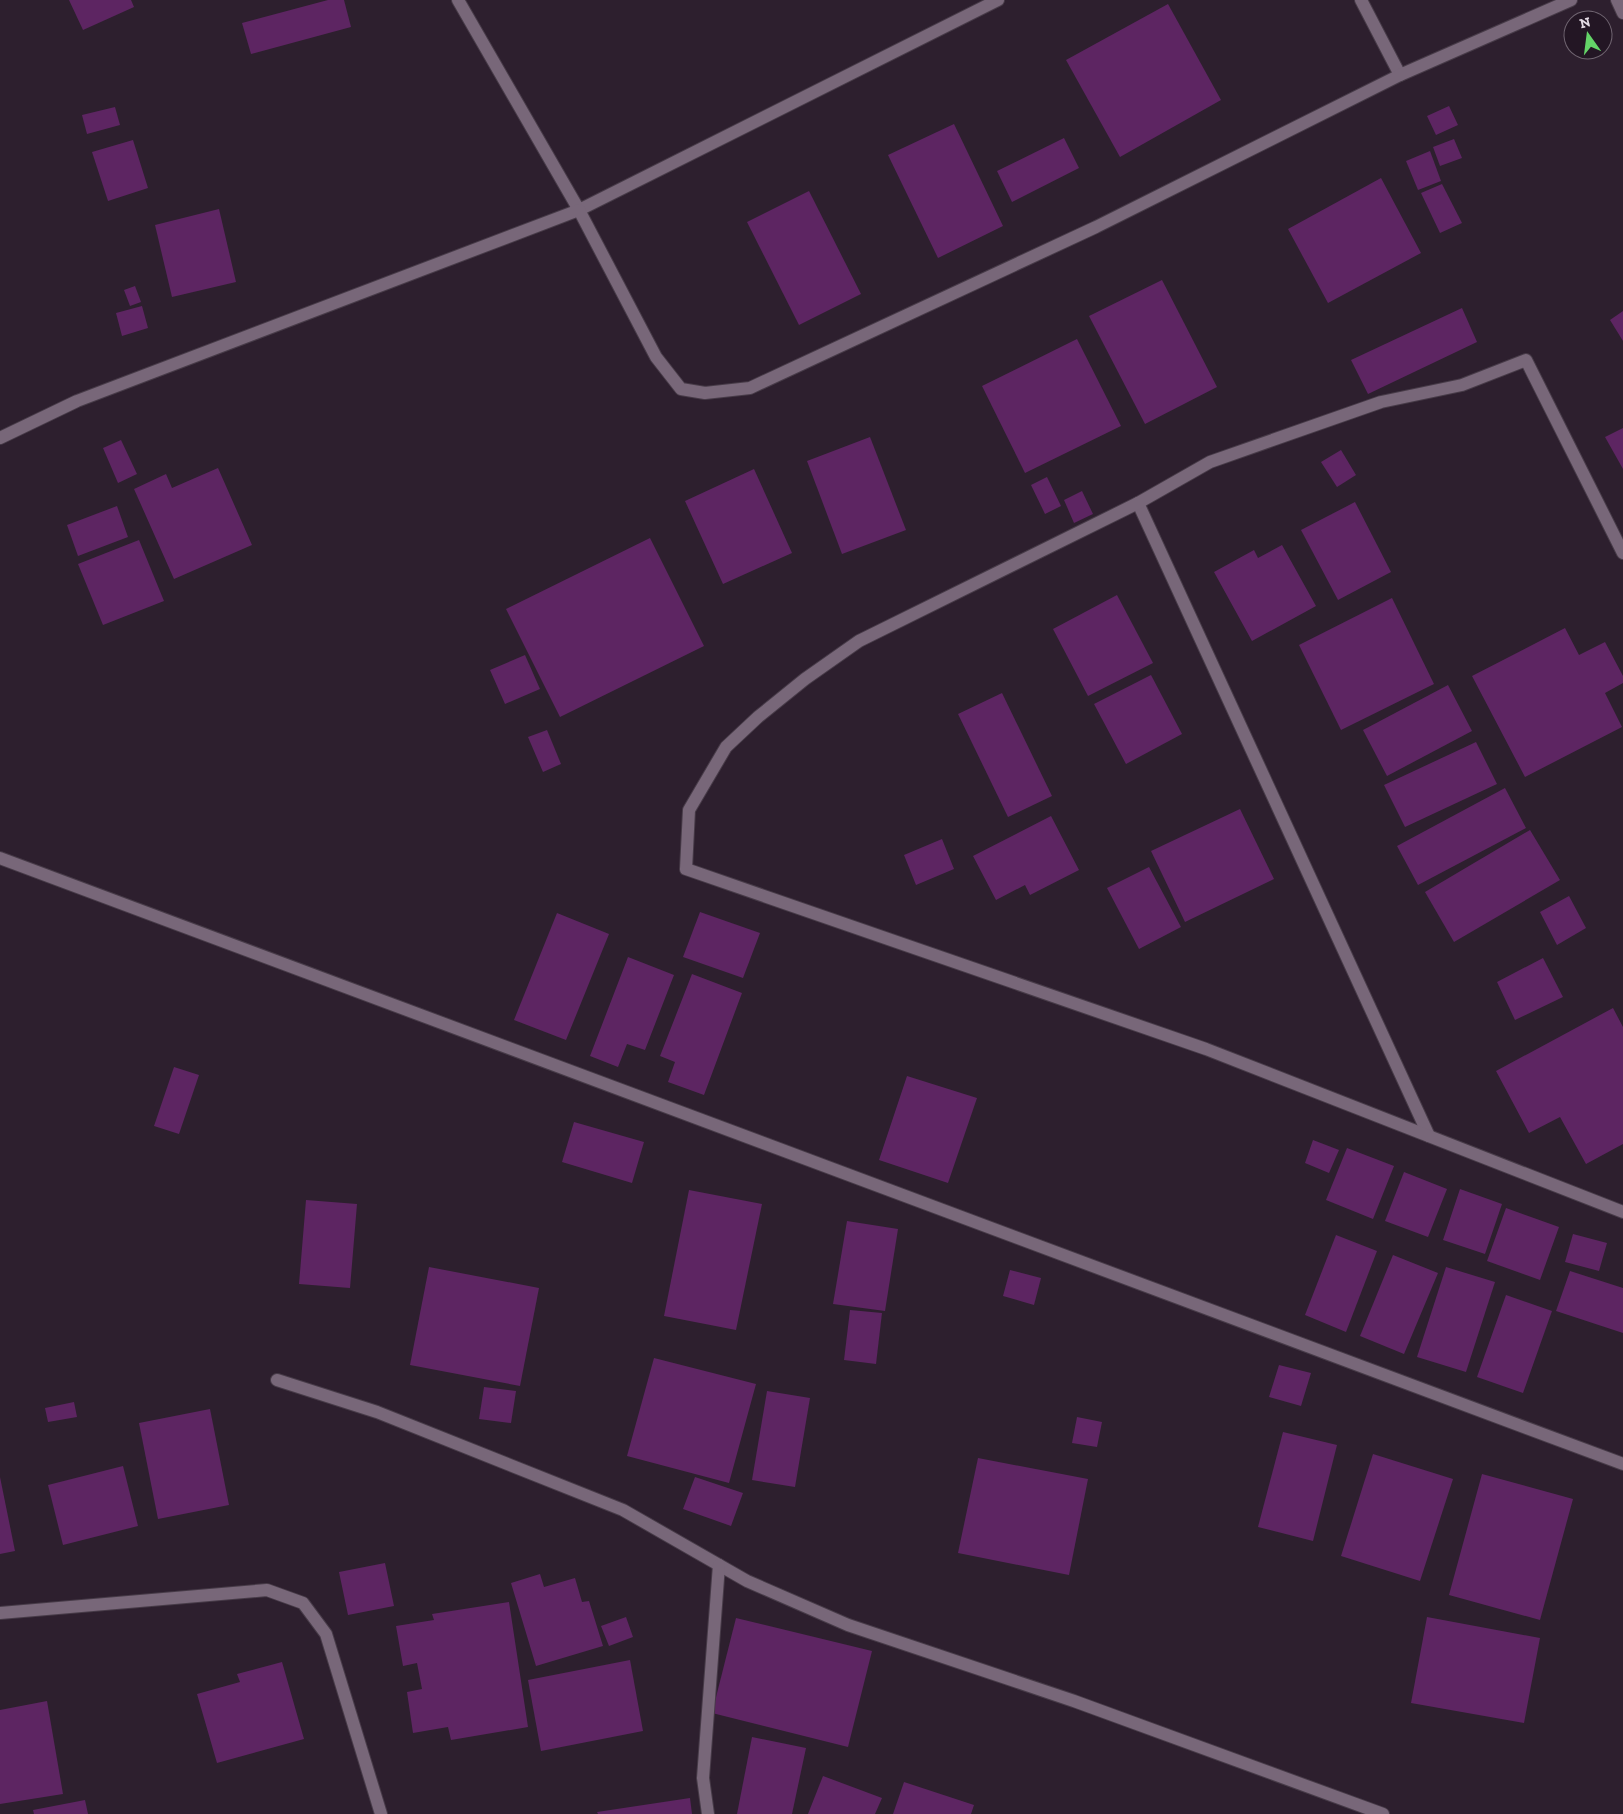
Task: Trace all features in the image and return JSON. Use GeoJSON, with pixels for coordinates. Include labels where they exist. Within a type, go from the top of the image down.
{"type":"FeatureCollection","features":[{"type":"Feature","properties":{"kind":"street"},"geometry":{"type":"LineString","coordinates":[[458,0],[579,210],[656,357],[681,389],[705,393],[750,388],[1096,227],[1400,74],[1571,0]]}},
{"type":"Feature","properties":{"kind":"street"},"geometry":{"type":"LineString","coordinates":[[0,438],[77,401],[579,210],[998,0]]}},
{"type":"Feature","properties":{"kind":"street"},"geometry":{"type":"LineString","coordinates":[[1361,0],[1400,74]]}},
{"type":"Feature","properties":{"kind":"street"},"geometry":{"type":"LineString","coordinates":[[1617,0],[1623,13]]}},
{"type":"Feature","properties":{"kind":"street"},"geometry":{"type":"LineString","coordinates":[[1623,553],[1526,360],[1462,385],[1381,402],[1210,462],[1138,503],[859,641],[805,679],[758,717],[726,747],[689,810],[686,870],[1206,1049],[1623,1212]]}},
{"type":"Feature","properties":{"kind":"street"},"geometry":{"type":"LineString","coordinates":[[1138,503],[1429,1136]]}},
{"type":"Feature","properties":{"kind":"street"},"geometry":{"type":"LineString","coordinates":[[0,858],[1623,1464]]}},
{"type":"Feature","properties":{"kind":"street"},"geometry":{"type":"LineString","coordinates":[[277,1380],[377,1412],[623,1510],[747,1580],[848,1625],[1074,1701],[1382,1814]]}},
{"type":"Feature","properties":{"kind":"street"},"geometry":{"type":"LineString","coordinates":[[708,1814],[703,1778],[719,1565]]}},
{"type":"Feature","properties":{"kind":"street"},"geometry":{"type":"LineString","coordinates":[[0,1613],[267,1590],[303,1603],[326,1634],[381,1814]]}},
{"type":"Feature","properties":{"kind":"building"},"geometry":{"type":"Polygon","coordinates":[[[69,0],[131,0],[134,7],[83,30],[69,0]]]}},
{"type":"Feature","properties":{"kind":"building"},"geometry":{"type":"Polygon","coordinates":[[[328,0],[344,0],[351,27],[251,54],[242,23],[328,0]]]}},
{"type":"Feature","properties":{"kind":"building"},"geometry":{"type":"Polygon","coordinates":[[[1168,4],[1221,100],[1120,157],[1066,60],[1168,4]]]}},
{"type":"Feature","properties":{"kind":"building"},"geometry":{"type":"Polygon","coordinates":[[[1449,106],[1458,125],[1436,135],[1427,116],[1449,106]]]}},
{"type":"Feature","properties":{"kind":"building"},"geometry":{"type":"Polygon","coordinates":[[[115,107],[120,125],[87,134],[82,115],[115,107]]]}},
{"type":"Feature","properties":{"kind":"building"},"geometry":{"type":"Polygon","coordinates":[[[954,124],[1003,226],[938,258],[888,155],[954,124]]]}},
{"type":"Feature","properties":{"kind":"building"},"geometry":{"type":"Polygon","coordinates":[[[1064,138],[1079,168],[1012,202],[997,171],[1064,138]]]}},
{"type":"Feature","properties":{"kind":"building"},"geometry":{"type":"Polygon","coordinates":[[[1454,139],[1462,158],[1440,166],[1433,147],[1454,139]]]}},
{"type":"Feature","properties":{"kind":"building"},"geometry":{"type":"Polygon","coordinates":[[[133,140],[148,188],[108,201],[92,152],[133,140]]]}},
{"type":"Feature","properties":{"kind":"building"},"geometry":{"type":"Polygon","coordinates":[[[1430,151],[1441,181],[1418,190],[1406,161],[1430,151]]]}},
{"type":"Feature","properties":{"kind":"building"},"geometry":{"type":"Polygon","coordinates":[[[1381,178],[1421,253],[1328,303],[1288,229],[1381,178]]]}},
{"type":"Feature","properties":{"kind":"building"},"geometry":{"type":"Polygon","coordinates":[[[1442,184],[1462,223],[1440,233],[1421,193],[1442,184]]]}},
{"type":"Feature","properties":{"kind":"building"},"geometry":{"type":"Polygon","coordinates":[[[809,191],[861,294],[799,325],[747,222],[809,191]]]}},
{"type":"Feature","properties":{"kind":"building"},"geometry":{"type":"Polygon","coordinates":[[[219,209],[236,282],[172,297],[155,225],[219,209]]]}},
{"type":"Feature","properties":{"kind":"building"},"geometry":{"type":"Polygon","coordinates":[[[1162,280],[1217,387],[1145,424],[1089,316],[1162,280]]]}},
{"type":"Feature","properties":{"kind":"building"},"geometry":{"type":"Polygon","coordinates":[[[135,286],[141,302],[130,306],[124,290],[135,286]]]}},
{"type":"Feature","properties":{"kind":"building"},"geometry":{"type":"Polygon","coordinates":[[[142,306],[148,328],[122,336],[116,313],[142,306]]]}},
{"type":"Feature","properties":{"kind":"building"},"geometry":{"type":"Polygon","coordinates":[[[1462,308],[1477,342],[1368,394],[1351,360],[1462,308]]]}},
{"type":"Feature","properties":{"kind":"building"},"geometry":{"type":"Polygon","coordinates":[[[1623,311],[1623,341],[1610,320],[1623,311]]]}},
{"type":"Feature","properties":{"kind":"building"},"geometry":{"type":"Polygon","coordinates":[[[1077,339],[1121,426],[1025,473],[982,386],[1077,339]]]}},
{"type":"Feature","properties":{"kind":"building"},"geometry":{"type":"Polygon","coordinates":[[[1623,428],[1623,469],[1605,437],[1623,428]]]}},
{"type":"Feature","properties":{"kind":"building"},"geometry":{"type":"Polygon","coordinates":[[[870,437],[906,530],[842,554],[807,461],[870,437]]]}},
{"type":"Feature","properties":{"kind":"building"},"geometry":{"type":"Polygon","coordinates":[[[121,440],[137,474],[118,483],[103,448],[121,440]]]}},
{"type":"Feature","properties":{"kind":"building"},"geometry":{"type":"Polygon","coordinates":[[[1341,450],[1356,475],[1337,487],[1321,462],[1341,450]]]}},
{"type":"Feature","properties":{"kind":"building"},"geometry":{"type":"Polygon","coordinates":[[[218,468],[252,545],[174,579],[134,489],[166,474],[172,488],[218,468]]]}},
{"type":"Feature","properties":{"kind":"building"},"geometry":{"type":"Polygon","coordinates":[[[754,469],[792,553],[723,584],[685,501],[754,469]]]}},
{"type":"Feature","properties":{"kind":"building"},"geometry":{"type":"Polygon","coordinates":[[[1047,477],[1061,506],[1045,514],[1031,485],[1047,477]]]}},
{"type":"Feature","properties":{"kind":"building"},"geometry":{"type":"Polygon","coordinates":[[[1082,491],[1093,514],[1074,523],[1064,500],[1082,491]]]}},
{"type":"Feature","properties":{"kind":"building"},"geometry":{"type":"Polygon","coordinates":[[[1355,502],[1391,572],[1338,600],[1301,530],[1355,502]]]}},
{"type":"Feature","properties":{"kind":"building"},"geometry":{"type":"Polygon","coordinates":[[[117,506],[128,537],[78,556],[67,525],[117,506]]]}},
{"type":"Feature","properties":{"kind":"building"},"geometry":{"type":"Polygon","coordinates":[[[650,538],[704,646],[560,717],[506,609],[650,538]]]}},
{"type":"Feature","properties":{"kind":"building"},"geometry":{"type":"Polygon","coordinates":[[[139,540],[164,601],[103,625],[78,564],[139,540]]]}},
{"type":"Feature","properties":{"kind":"building"},"geometry":{"type":"Polygon","coordinates":[[[1282,545],[1316,606],[1252,641],[1214,572],[1254,550],[1258,558],[1282,545]]]}},
{"type":"Feature","properties":{"kind":"building"},"geometry":{"type":"Polygon","coordinates":[[[1117,595],[1153,663],[1088,696],[1053,629],[1117,595]]]}},
{"type":"Feature","properties":{"kind":"building"},"geometry":{"type":"Polygon","coordinates":[[[1392,598],[1434,684],[1341,730],[1299,645],[1392,598]]]}},
{"type":"Feature","properties":{"kind":"building"},"geometry":{"type":"Polygon","coordinates":[[[1565,628],[1579,655],[1605,642],[1623,676],[1623,683],[1605,693],[1622,727],[1525,777],[1472,676],[1565,628]]]}},
{"type":"Feature","properties":{"kind":"building"},"geometry":{"type":"Polygon","coordinates":[[[525,655],[540,689],[505,704],[490,670],[525,655]]]}},
{"type":"Feature","properties":{"kind":"building"},"geometry":{"type":"Polygon","coordinates":[[[1151,675],[1182,734],[1126,764],[1094,704],[1151,675]]]}},
{"type":"Feature","properties":{"kind":"building"},"geometry":{"type":"Polygon","coordinates":[[[1448,685],[1472,731],[1387,776],[1363,730],[1448,685]]]}},
{"type":"Feature","properties":{"kind":"building"},"geometry":{"type":"Polygon","coordinates":[[[1002,693],[1052,796],[1008,817],[958,714],[1002,693]]]}},
{"type":"Feature","properties":{"kind":"building"},"geometry":{"type":"Polygon","coordinates":[[[547,730],[561,764],[543,772],[528,737],[547,730]]]}},
{"type":"Feature","properties":{"kind":"building"},"geometry":{"type":"Polygon","coordinates":[[[1476,742],[1497,784],[1405,827],[1384,785],[1476,742]]]}},
{"type":"Feature","properties":{"kind":"building"},"geometry":{"type":"Polygon","coordinates":[[[1505,788],[1526,828],[1418,885],[1397,846],[1505,788]]]}},
{"type":"Feature","properties":{"kind":"building"},"geometry":{"type":"Polygon","coordinates":[[[1240,809],[1274,879],[1185,922],[1151,851],[1240,809]]]}},
{"type":"Feature","properties":{"kind":"building"},"geometry":{"type":"Polygon","coordinates":[[[1051,816],[1079,870],[1030,895],[1025,885],[996,900],[973,856],[1051,816]]]}},
{"type":"Feature","properties":{"kind":"building"},"geometry":{"type":"Polygon","coordinates":[[[1530,830],[1560,880],[1454,942],[1425,892],[1530,830]]]}},
{"type":"Feature","properties":{"kind":"building"},"geometry":{"type":"Polygon","coordinates":[[[942,839],[954,869],[916,885],[904,855],[942,839]]]}},
{"type":"Feature","properties":{"kind":"building"},"geometry":{"type":"Polygon","coordinates":[[[1149,867],[1181,927],[1139,949],[1107,888],[1149,867]]]}},
{"type":"Feature","properties":{"kind":"building"},"geometry":{"type":"Polygon","coordinates":[[[1569,896],[1586,928],[1557,945],[1540,912],[1569,896]]]}},
{"type":"Feature","properties":{"kind":"building"},"geometry":{"type":"Polygon","coordinates":[[[700,912],[760,933],[743,978],[683,957],[700,912]]]}},
{"type":"Feature","properties":{"kind":"building"},"geometry":{"type":"Polygon","coordinates":[[[557,913],[609,934],[566,1040],[514,1020],[557,913]]]}},
{"type":"Feature","properties":{"kind":"building"},"geometry":{"type":"Polygon","coordinates":[[[628,957],[674,975],[645,1050],[627,1044],[618,1067],[590,1056],[628,957]]]}},
{"type":"Feature","properties":{"kind":"building"},"geometry":{"type":"Polygon","coordinates":[[[1543,958],[1563,997],[1515,1020],[1497,982],[1543,958]]]}},
{"type":"Feature","properties":{"kind":"building"},"geometry":{"type":"Polygon","coordinates":[[[692,974],[742,993],[704,1095],[668,1082],[675,1062],[660,1056],[692,974]]]}},
{"type":"Feature","properties":{"kind":"building"},"geometry":{"type":"Polygon","coordinates":[[[1613,1008],[1623,1027],[1623,1144],[1586,1164],[1560,1117],[1529,1133],[1496,1071],[1613,1008]]]}},
{"type":"Feature","properties":{"kind":"building"},"geometry":{"type":"Polygon","coordinates":[[[174,1067],[199,1075],[179,1134],[154,1126],[174,1067]]]}},
{"type":"Feature","properties":{"kind":"building"},"geometry":{"type":"Polygon","coordinates":[[[907,1076],[977,1098],[948,1183],[879,1160],[907,1076]]]}},
{"type":"Feature","properties":{"kind":"building"},"geometry":{"type":"Polygon","coordinates":[[[574,1122],[644,1142],[632,1183],[562,1162],[574,1122]]]}},
{"type":"Feature","properties":{"kind":"building"},"geometry":{"type":"Polygon","coordinates":[[[1313,1140],[1339,1150],[1329,1173],[1305,1163],[1313,1140]]]}},
{"type":"Feature","properties":{"kind":"building"},"geometry":{"type":"Polygon","coordinates":[[[1347,1148],[1394,1166],[1373,1219],[1326,1200],[1347,1148]]]}},
{"type":"Feature","properties":{"kind":"building"},"geometry":{"type":"Polygon","coordinates":[[[1404,1172],[1447,1189],[1428,1237],[1385,1221],[1404,1172]]]}},
{"type":"Feature","properties":{"kind":"building"},"geometry":{"type":"Polygon","coordinates":[[[1460,1189],[1502,1204],[1485,1254],[1443,1240],[1460,1189]]]}},
{"type":"Feature","properties":{"kind":"building"},"geometry":{"type":"Polygon","coordinates":[[[689,1190],[762,1204],[736,1330],[664,1316],[689,1190]]]}},
{"type":"Feature","properties":{"kind":"building"},"geometry":{"type":"Polygon","coordinates":[[[306,1200],[357,1204],[350,1288],[299,1284],[306,1200]]]}},
{"type":"Feature","properties":{"kind":"building"},"geometry":{"type":"Polygon","coordinates":[[[1506,1208],[1559,1227],[1540,1280],[1487,1261],[1506,1208]]]}},
{"type":"Feature","properties":{"kind":"building"},"geometry":{"type":"Polygon","coordinates":[[[847,1221],[898,1229],[885,1311],[833,1304],[847,1221]]]}},
{"type":"Feature","properties":{"kind":"building"},"geometry":{"type":"Polygon","coordinates":[[[1573,1234],[1607,1243],[1599,1271],[1565,1262],[1573,1234]]]}},
{"type":"Feature","properties":{"kind":"building"},"geometry":{"type":"Polygon","coordinates":[[[1336,1235],[1377,1251],[1346,1332],[1305,1315],[1336,1235]]]}},
{"type":"Feature","properties":{"kind":"building"},"geometry":{"type":"Polygon","coordinates":[[[1393,1255],[1438,1273],[1404,1354],[1360,1336],[1393,1255]]]}},
{"type":"Feature","properties":{"kind":"building"},"geometry":{"type":"Polygon","coordinates":[[[429,1267],[539,1288],[520,1386],[410,1365],[429,1267]]]}},
{"type":"Feature","properties":{"kind":"building"},"geometry":{"type":"Polygon","coordinates":[[[1446,1267],[1495,1282],[1466,1372],[1417,1357],[1446,1267]]]}},
{"type":"Feature","properties":{"kind":"building"},"geometry":{"type":"Polygon","coordinates":[[[1010,1270],[1041,1278],[1034,1305],[1003,1296],[1010,1270]]]}},
{"type":"Feature","properties":{"kind":"building"},"geometry":{"type":"Polygon","coordinates":[[[1570,1271],[1623,1288],[1623,1333],[1556,1311],[1570,1271]]]}},
{"type":"Feature","properties":{"kind":"building"},"geometry":{"type":"Polygon","coordinates":[[[1506,1295],[1552,1311],[1523,1393],[1477,1377],[1506,1295]]]}},
{"type":"Feature","properties":{"kind":"building"},"geometry":{"type":"Polygon","coordinates":[[[850,1310],[882,1313],[876,1364],[844,1360],[850,1310]]]}},
{"type":"Feature","properties":{"kind":"building"},"geometry":{"type":"Polygon","coordinates":[[[654,1358],[756,1384],[729,1483],[627,1456],[654,1358]]]}},
{"type":"Feature","properties":{"kind":"building"},"geometry":{"type":"Polygon","coordinates":[[[1279,1365],[1311,1373],[1301,1406],[1269,1397],[1279,1365]]]}},
{"type":"Feature","properties":{"kind":"building"},"geometry":{"type":"Polygon","coordinates":[[[484,1387],[516,1391],[511,1423],[479,1419],[484,1387]]]}},
{"type":"Feature","properties":{"kind":"building"},"geometry":{"type":"Polygon","coordinates":[[[767,1391],[810,1398],[795,1487],[752,1480],[767,1391]]]}},
{"type":"Feature","properties":{"kind":"building"},"geometry":{"type":"Polygon","coordinates":[[[74,1402],[77,1417],[48,1422],[45,1408],[74,1402]]]}},
{"type":"Feature","properties":{"kind":"building"},"geometry":{"type":"Polygon","coordinates":[[[210,1409],[229,1505],[158,1519],[139,1423],[210,1409]]]}},
{"type":"Feature","properties":{"kind":"building"},"geometry":{"type":"Polygon","coordinates":[[[1077,1417],[1102,1422],[1097,1447],[1072,1443],[1077,1417]]]}},
{"type":"Feature","properties":{"kind":"building"},"geometry":{"type":"Polygon","coordinates":[[[1283,1432],[1337,1445],[1313,1541],[1258,1527],[1283,1432]]]}},
{"type":"Feature","properties":{"kind":"building"},"geometry":{"type":"Polygon","coordinates":[[[1373,1454],[1453,1479],[1420,1581],[1341,1556],[1373,1454]]]}},
{"type":"Feature","properties":{"kind":"building"},"geometry":{"type":"Polygon","coordinates":[[[978,1458],[1088,1479],[1069,1575],[958,1553],[978,1458]]]}},
{"type":"Feature","properties":{"kind":"building"},"geometry":{"type":"Polygon","coordinates":[[[123,1466],[138,1526],[63,1545],[48,1485],[123,1466]]]}},
{"type":"Feature","properties":{"kind":"building"},"geometry":{"type":"Polygon","coordinates":[[[1482,1474],[1573,1499],[1540,1620],[1449,1595],[1482,1474]]]}},
{"type":"Feature","properties":{"kind":"building"},"geometry":{"type":"Polygon","coordinates":[[[0,1477],[15,1551],[0,1554],[0,1477]]]}},
{"type":"Feature","properties":{"kind":"building"},"geometry":{"type":"Polygon","coordinates":[[[695,1477],[743,1493],[731,1526],[683,1509],[695,1477]]]}},
{"type":"Feature","properties":{"kind":"building"},"geometry":{"type":"Polygon","coordinates":[[[385,1563],[394,1606],[348,1615],[339,1572],[385,1563]]]}},
{"type":"Feature","properties":{"kind":"building"},"geometry":{"type":"Polygon","coordinates":[[[540,1574],[544,1587],[575,1578],[582,1602],[589,1601],[603,1646],[536,1666],[511,1583],[540,1574]]]}},
{"type":"Feature","properties":{"kind":"building"},"geometry":{"type":"Polygon","coordinates":[[[509,1602],[528,1727],[451,1740],[448,1727],[413,1733],[407,1692],[422,1689],[417,1663],[403,1666],[396,1626],[434,1620],[432,1614],[509,1602]]]}},
{"type":"Feature","properties":{"kind":"building"},"geometry":{"type":"Polygon","coordinates":[[[626,1617],[633,1637],[609,1646],[601,1626],[626,1617]]]}},
{"type":"Feature","properties":{"kind":"building"},"geometry":{"type":"Polygon","coordinates":[[[1427,1617],[1540,1638],[1524,1723],[1411,1703],[1427,1617]]]}},
{"type":"Feature","properties":{"kind":"building"},"geometry":{"type":"Polygon","coordinates":[[[736,1618],[872,1651],[848,1747],[712,1713],[736,1618]]]}},
{"type":"Feature","properties":{"kind":"building"},"geometry":{"type":"Polygon","coordinates":[[[630,1660],[643,1731],[541,1751],[528,1680],[630,1660]]]}},
{"type":"Feature","properties":{"kind":"building"},"geometry":{"type":"Polygon","coordinates":[[[282,1662],[304,1739],[217,1763],[197,1694],[240,1682],[237,1674],[282,1662]]]}},
{"type":"Feature","properties":{"kind":"building"},"geometry":{"type":"Polygon","coordinates":[[[47,1701],[63,1794],[0,1804],[0,1710],[47,1701]]]}},
{"type":"Feature","properties":{"kind":"building"},"geometry":{"type":"Polygon","coordinates":[[[752,1737],[806,1748],[792,1814],[737,1814],[752,1737]]]}},
{"type":"Feature","properties":{"kind":"building"},"geometry":{"type":"Polygon","coordinates":[[[823,1776],[882,1798],[875,1814],[808,1814],[823,1776]]]}},
{"type":"Feature","properties":{"kind":"building"},"geometry":{"type":"Polygon","coordinates":[[[904,1782],[974,1805],[971,1814],[893,1814],[904,1782]]]}},
{"type":"Feature","properties":{"kind":"building"},"geometry":{"type":"Polygon","coordinates":[[[690,1798],[692,1814],[598,1814],[597,1812],[690,1798]]]}},
{"type":"Feature","properties":{"kind":"building"},"geometry":{"type":"Polygon","coordinates":[[[85,1800],[88,1814],[34,1814],[33,1810],[85,1800]]]}}]}
